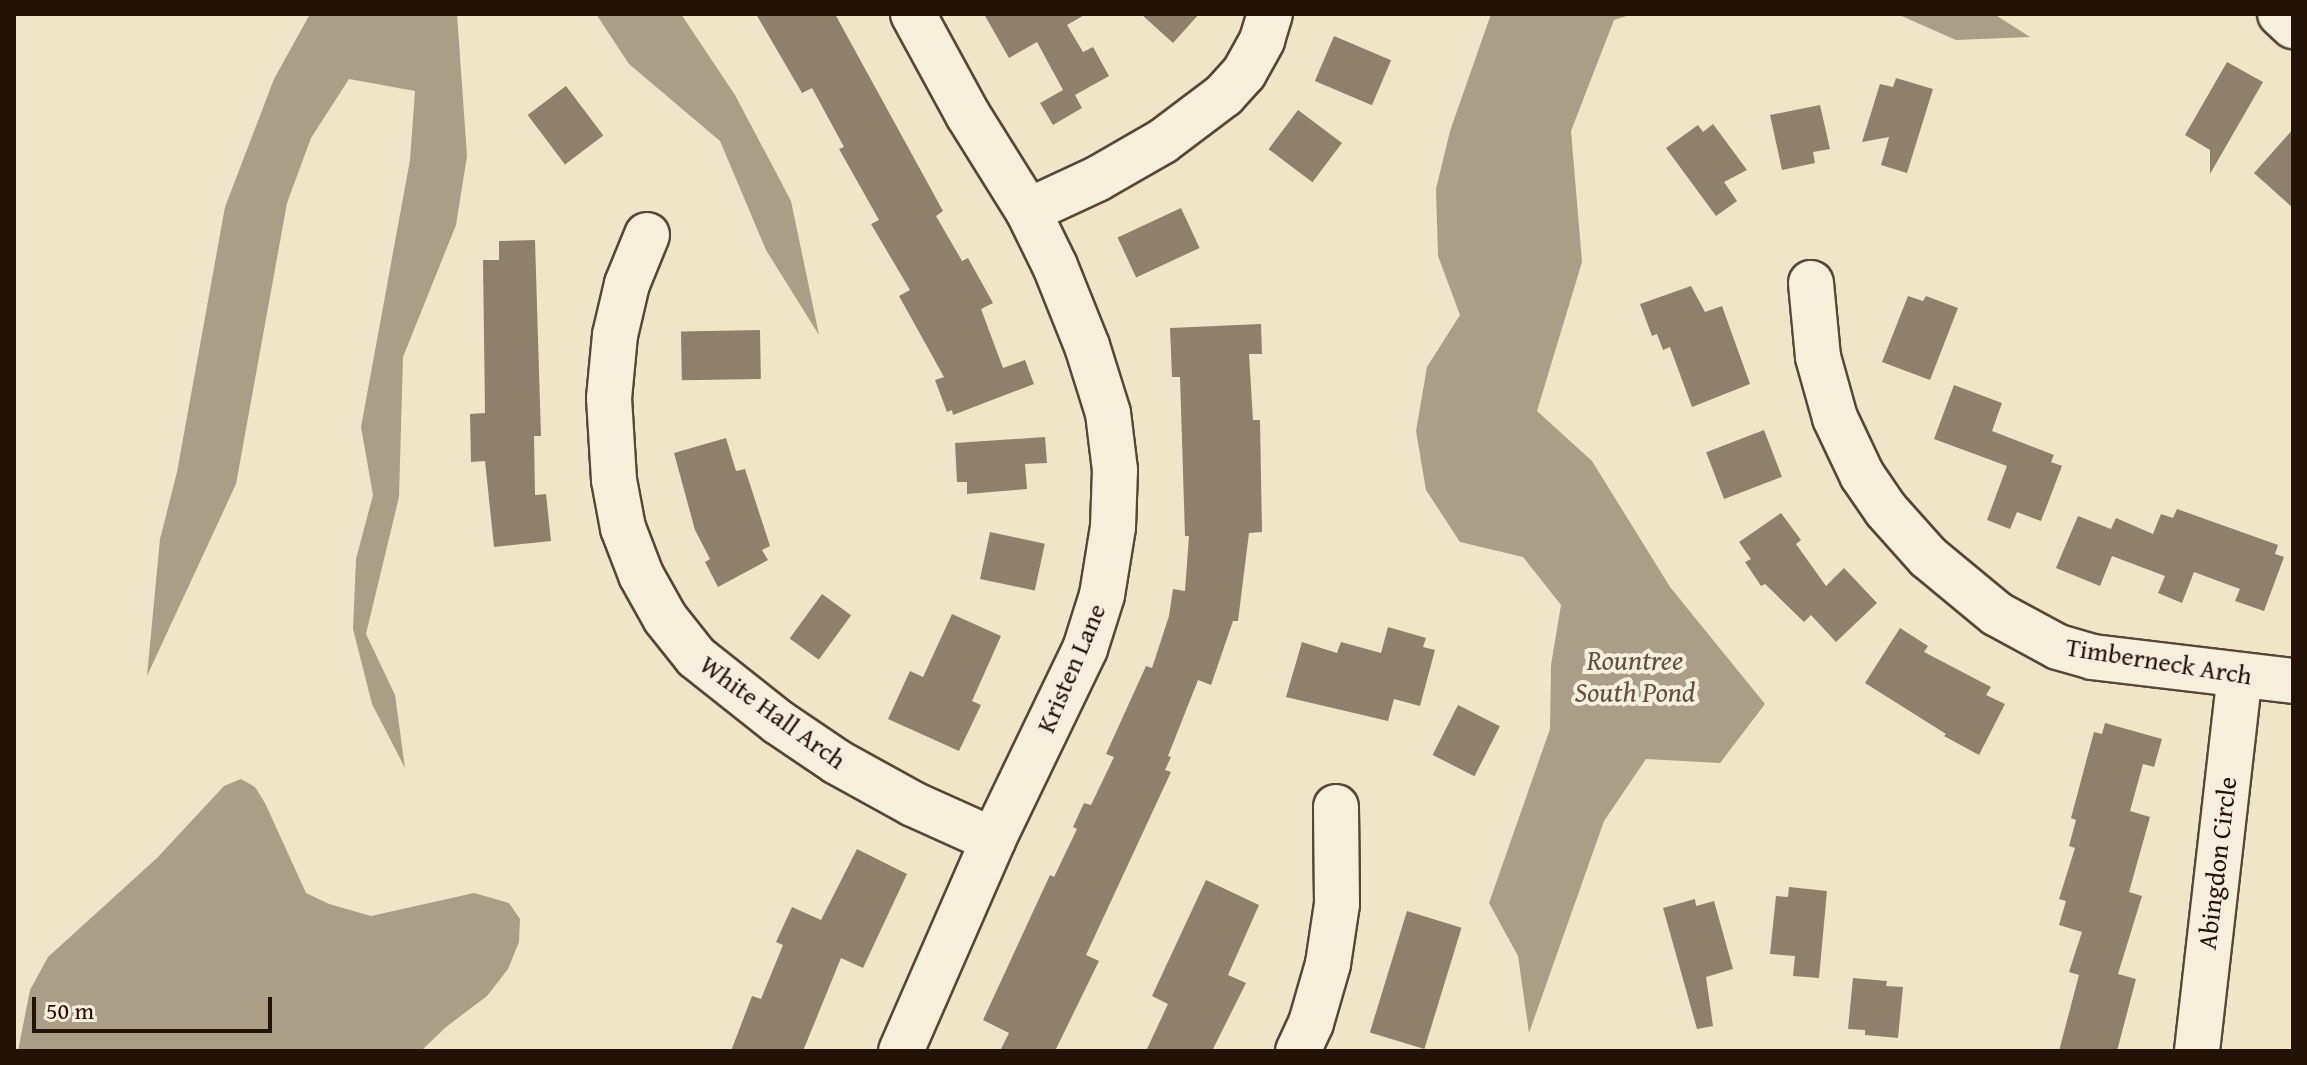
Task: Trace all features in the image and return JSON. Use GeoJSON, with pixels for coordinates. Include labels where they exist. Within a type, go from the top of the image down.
{"type":"FeatureCollection","features":[{"type":"Feature","properties":{"kind":"street","name":"Kristen Lane"},"geometry":{"type":"LineString","coordinates":[[901,1051],[993,840],[1085,649],[1102,595],[1113,527],[1115,470],[1108,413],[1082,333],[1028,211],[968,115],[913,14]]}},
{"type":"Feature","properties":{"kind":"street"},"geometry":{"type":"LineString","coordinates":[[1028,211],[1097,179],[1150,149],[1224,95],[1250,62],[1270,14]]}},
{"type":"Feature","properties":{"kind":"street"},"geometry":{"type":"LineString","coordinates":[[2280,14],[2293,26]]}},
{"type":"Feature","properties":{"kind":"street","name":"White Hall Arch"},"geometry":{"type":"LineString","coordinates":[[647,235],[627,284],[615,335],[609,398],[614,480],[623,528],[641,575],[659,607],[696,657],[778,722],[837,762],[913,804],[993,840]]}},
{"type":"Feature","properties":{"kind":"street","name":"Timberneck Arch"},"geometry":{"type":"LineString","coordinates":[[1811,283],[1818,357],[1835,418],[1862,475],[1886,510],[1928,557],[1997,614],[2058,647],[2092,657],[2293,681]]}},
{"type":"Feature","properties":{"kind":"street","name":"Abingdon Circle"},"geometry":{"type":"LineString","coordinates":[[2197,1051],[2240,675]]}},
{"type":"Feature","properties":{"kind":"street"},"geometry":{"type":"LineString","coordinates":[[1298,1051],[1311,1023],[1328,964],[1337,904],[1336,807]]}},
{"type":"Feature","properties":{"kind":"water"},"geometry":{"type":"Polygon","coordinates":[[[310,14],[457,14],[467,156],[456,225],[403,357],[399,497],[366,634],[395,695],[405,768],[372,704],[353,629],[356,559],[373,495],[361,427],[410,160],[415,91],[349,79],[311,138],[287,203],[236,484],[147,676],[160,539],[177,472],[225,207],[274,79],[310,14]]]}},
{"type":"Feature","properties":{"kind":"water"},"geometry":{"type":"Polygon","coordinates":[[[596,14],[681,14],[735,95],[791,201],[819,335],[766,250],[720,141],[629,64],[596,14]]]}},
{"type":"Feature","properties":{"kind":"water","name":"Rountree South Pond"},"geometry":{"type":"Polygon","coordinates":[[[1491,14],[1633,14],[1614,20],[1571,131],[1582,262],[1537,411],[1592,461],[1670,587],[1765,704],[1720,763],[1646,759],[1604,821],[1529,1033],[1518,956],[1489,903],[1550,729],[1551,665],[1561,605],[1523,557],[1460,542],[1426,490],[1416,431],[1427,367],[1460,315],[1438,256],[1436,189],[1450,131],[1491,14]]]}},
{"type":"Feature","properties":{"kind":"water"},"geometry":{"type":"Polygon","coordinates":[[[1897,14],[1994,14],[2030,37],[1956,40],[1897,14]]]}},
{"type":"Feature","properties":{"kind":"water"},"geometry":{"type":"Polygon","coordinates":[[[241,779],[255,787],[265,803],[306,893],[329,904],[371,916],[474,893],[509,903],[520,919],[519,942],[508,969],[487,996],[446,1027],[421,1051],[18,1051],[30,990],[48,957],[157,858],[224,786],[241,779]]]}},
{"type":"Feature","properties":{"kind":"building"},"geometry":{"type":"Polygon","coordinates":[[[756,14],[835,14],[943,211],[936,216],[962,261],[968,258],[993,303],[981,309],[1003,368],[1025,360],[1034,384],[953,415],[952,410],[947,412],[935,380],[944,377],[899,296],[910,290],[871,224],[879,220],[839,149],[844,147],[812,88],[802,93],[756,14]]]}},
{"type":"Feature","properties":{"kind":"building"},"geometry":{"type":"Polygon","coordinates":[[[984,14],[1086,14],[1067,25],[1083,52],[1093,47],[1109,76],[1075,95],[1082,108],[1053,125],[1040,103],[1063,90],[1037,42],[1009,58],[984,14]]]}},
{"type":"Feature","properties":{"kind":"building"},"geometry":{"type":"Polygon","coordinates":[[[1141,14],[1199,14],[1173,43],[1141,14]]]}},
{"type":"Feature","properties":{"kind":"building"},"geometry":{"type":"Polygon","coordinates":[[[1334,36],[1391,60],[1372,105],[1315,81],[1334,36]]]}},
{"type":"Feature","properties":{"kind":"building"},"geometry":{"type":"Polygon","coordinates":[[[2227,62],[2263,82],[2210,174],[2210,150],[2185,135],[2227,62]]]}},
{"type":"Feature","properties":{"kind":"building"},"geometry":{"type":"Polygon","coordinates":[[[1896,78],[1933,89],[1907,173],[1881,165],[1889,137],[1862,142],[1880,84],[1893,87],[1896,78]]]}},
{"type":"Feature","properties":{"kind":"building"},"geometry":{"type":"Polygon","coordinates":[[[566,86],[603,136],[565,164],[528,115],[566,86]]]}},
{"type":"Feature","properties":{"kind":"building"},"geometry":{"type":"Polygon","coordinates":[[[1820,105],[1830,149],[1813,152],[1815,163],[1782,170],[1770,115],[1820,105]]]}},
{"type":"Feature","properties":{"kind":"building"},"geometry":{"type":"Polygon","coordinates":[[[1298,110],[1342,143],[1312,182],[1269,149],[1298,110]]]}},
{"type":"Feature","properties":{"kind":"building"},"geometry":{"type":"Polygon","coordinates":[[[1713,124],[1747,170],[1724,182],[1737,201],[1716,216],[1666,148],[1698,125],[1703,132],[1713,124]]]}},
{"type":"Feature","properties":{"kind":"building"},"geometry":{"type":"Polygon","coordinates":[[[2293,129],[2293,208],[2254,173],[2293,129]]]}},
{"type":"Feature","properties":{"kind":"building"},"geometry":{"type":"Polygon","coordinates":[[[1181,208],[1200,248],[1136,277],[1118,238],[1181,208]]]}},
{"type":"Feature","properties":{"kind":"building"},"geometry":{"type":"Polygon","coordinates":[[[535,240],[541,436],[534,436],[535,495],[546,494],[551,541],[494,547],[485,461],[471,462],[470,414],[485,413],[483,260],[499,260],[499,241],[535,240]]]}},
{"type":"Feature","properties":{"kind":"building"},"geometry":{"type":"Polygon","coordinates":[[[1691,286],[1705,312],[1722,306],[1750,384],[1692,407],[1670,347],[1663,350],[1657,334],[1652,336],[1640,304],[1691,286]]]}},
{"type":"Feature","properties":{"kind":"building"},"geometry":{"type":"Polygon","coordinates":[[[1908,296],[1923,301],[1926,296],[1958,308],[1930,380],[1882,362],[1908,296]]]}},
{"type":"Feature","properties":{"kind":"building"},"geometry":{"type":"Polygon","coordinates":[[[1261,324],[1262,354],[1249,354],[1253,420],[1260,420],[1262,532],[1249,533],[1238,621],[1233,621],[1211,685],[1198,680],[1168,756],[1171,757],[1165,770],[1171,772],[1086,955],[1099,961],[1055,1051],[1000,1051],[1009,1033],[983,1020],[1050,875],[1054,877],[1077,829],[1073,827],[1084,803],[1091,805],[1114,757],[1106,754],[1146,666],[1152,668],[1169,616],[1173,589],[1185,591],[1189,536],[1185,536],[1180,377],[1172,377],[1170,328],[1261,324]]]}},
{"type":"Feature","properties":{"kind":"building"},"geometry":{"type":"Polygon","coordinates":[[[760,330],[761,379],[682,380],[681,331],[760,330]]]}},
{"type":"Feature","properties":{"kind":"building"},"geometry":{"type":"Polygon","coordinates":[[[1954,385],[2002,403],[1992,431],[2054,455],[2051,462],[2062,466],[2041,521],[2017,512],[2010,529],[1987,520],[2007,466],[1934,439],[1954,385]]]}},
{"type":"Feature","properties":{"kind":"building"},"geometry":{"type":"Polygon","coordinates":[[[1764,430],[1782,477],[1724,499],[1706,452],[1764,430]]]}},
{"type":"Feature","properties":{"kind":"building"},"geometry":{"type":"Polygon","coordinates":[[[1045,437],[1047,463],[1025,464],[1027,489],[967,494],[967,482],[957,482],[955,443],[1045,437]]]}},
{"type":"Feature","properties":{"kind":"building"},"geometry":{"type":"Polygon","coordinates":[[[726,438],[736,471],[745,469],[770,546],[762,550],[768,560],[718,587],[705,562],[710,559],[695,530],[674,453],[726,438]]]}},
{"type":"Feature","properties":{"kind":"building"},"geometry":{"type":"Polygon","coordinates":[[[2177,509],[2278,545],[2275,554],[2284,557],[2264,611],[2235,601],[2240,589],[2194,572],[2182,603],[2158,593],[2165,576],[2112,556],[2100,586],[2056,568],[2078,516],[2111,529],[2116,518],[2153,534],[2161,514],[2173,518],[2177,509]]]}},
{"type":"Feature","properties":{"kind":"building"},"geometry":{"type":"Polygon","coordinates":[[[1781,513],[1801,540],[1796,544],[1826,586],[1844,568],[1877,603],[1836,642],[1811,615],[1804,622],[1765,584],[1761,586],[1745,562],[1751,559],[1739,542],[1781,513]]]}},
{"type":"Feature","properties":{"kind":"building"},"geometry":{"type":"Polygon","coordinates":[[[990,532],[1045,544],[1035,591],[980,579],[990,532]]]}},
{"type":"Feature","properties":{"kind":"building"},"geometry":{"type":"Polygon","coordinates":[[[822,594],[851,615],[819,660],[790,638],[822,594]]]}},
{"type":"Feature","properties":{"kind":"building"},"geometry":{"type":"Polygon","coordinates":[[[952,614],[1001,636],[972,701],[981,705],[959,751],[888,719],[910,671],[923,677],[952,614]]]}},
{"type":"Feature","properties":{"kind":"building"},"geometry":{"type":"Polygon","coordinates":[[[1388,627],[1426,638],[1423,647],[1435,650],[1420,706],[1394,699],[1388,721],[1286,697],[1302,642],[1337,653],[1341,642],[1381,653],[1388,627]]]}},
{"type":"Feature","properties":{"kind":"building"},"geometry":{"type":"Polygon","coordinates":[[[1900,628],[1928,646],[1924,652],[1991,687],[1986,695],[2005,704],[1979,755],[1944,736],[1946,734],[1865,683],[1900,628]]]}},
{"type":"Feature","properties":{"kind":"building"},"geometry":{"type":"Polygon","coordinates":[[[1458,705],[1500,726],[1474,776],[1433,755],[1458,705]]]}},
{"type":"Feature","properties":{"kind":"building"},"geometry":{"type":"Polygon","coordinates":[[[2105,723],[2162,739],[2154,767],[2143,764],[2130,811],[2150,817],[2129,892],[2142,896],[2118,974],[2136,979],[2117,1051],[2059,1051],[2079,975],[2069,972],[2082,932],[2059,925],[2066,901],[2059,899],[2075,848],[2069,846],[2076,820],[2071,818],[2094,732],[2102,734],[2105,723]]]}},
{"type":"Feature","properties":{"kind":"building"},"geometry":{"type":"Polygon","coordinates":[[[857,849],[907,874],[863,968],[841,958],[803,1051],[731,1051],[752,996],[761,999],[783,945],[776,942],[792,907],[821,920],[857,849]]]}},
{"type":"Feature","properties":{"kind":"building"},"geometry":{"type":"Polygon","coordinates":[[[1206,880],[1259,905],[1228,975],[1246,983],[1212,1051],[1146,1051],[1168,1004],[1152,996],[1206,880]]]}},
{"type":"Feature","properties":{"kind":"building"},"geometry":{"type":"Polygon","coordinates":[[[1789,887],[1827,891],[1819,978],[1793,976],[1795,956],[1770,954],[1776,896],[1788,897],[1789,887]]]}},
{"type":"Feature","properties":{"kind":"building"},"geometry":{"type":"Polygon","coordinates":[[[1695,899],[1696,906],[1714,901],[1733,969],[1706,977],[1713,1026],[1697,1029],[1663,908],[1695,899]]]}},
{"type":"Feature","properties":{"kind":"building"},"geometry":{"type":"Polygon","coordinates":[[[1407,911],[1462,928],[1424,1049],[1370,1032],[1407,911]]]}},
{"type":"Feature","properties":{"kind":"building"},"geometry":{"type":"Polygon","coordinates":[[[1853,978],[1887,981],[1886,986],[1903,987],[1898,1038],[1865,1035],[1865,1030],[1848,1029],[1853,978]]]}}]}
